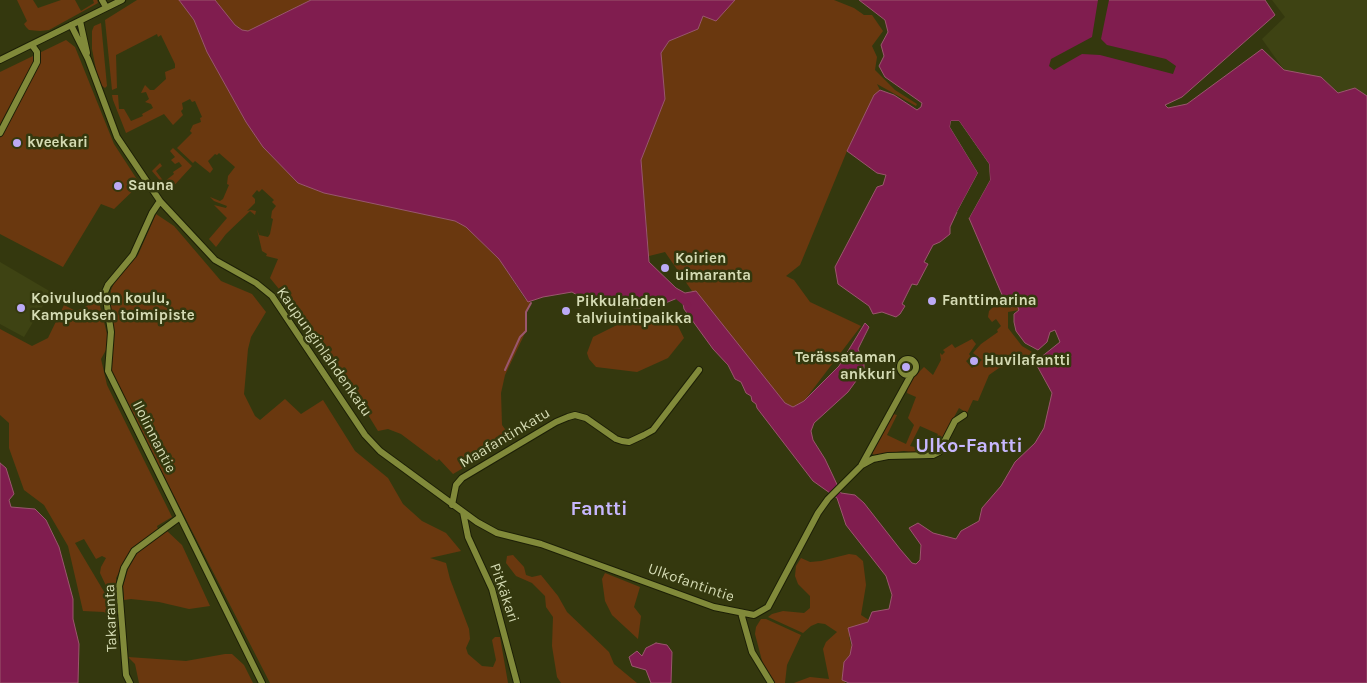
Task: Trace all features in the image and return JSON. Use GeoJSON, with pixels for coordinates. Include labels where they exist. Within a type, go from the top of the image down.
{"type":"FeatureCollection","features":[{"type":"Feature","properties":{"kind":"street"},"geometry":{"type":"LineString","coordinates":[[102,0],[106,7]]}},
{"type":"Feature","properties":{"kind":"street"},"geometry":{"type":"LineString","coordinates":[[0,60],[122,0]]}},
{"type":"Feature","properties":{"kind":"street","name":"Kaupunginlahdenkatu"},"geometry":{"type":"LineString","coordinates":[[80,21],[88,59]]}},
{"type":"Feature","properties":{"kind":"street","name":"Kaupunginlahdenkatu"},"geometry":{"type":"LineString","coordinates":[[71,25],[88,59],[117,137],[160,201],[215,260],[256,283],[272,296],[372,443],[395,464],[452,505]]}},
{"type":"Feature","properties":{"kind":"street"},"geometry":{"type":"LineString","coordinates":[[0,133],[37,62],[37,52],[32,44]]}},
{"type":"Feature","properties":{"kind":"street","name":"Ilolinnantie"},"geometry":{"type":"LineString","coordinates":[[160,201],[154,209],[133,255],[108,285],[105,292],[111,338],[108,371],[262,683]]}},
{"type":"Feature","properties":{"kind":"street"},"geometry":{"type":"LineString","coordinates":[[903,360],[914,361],[916,366],[911,375],[901,372],[900,364],[903,360]]}},
{"type":"Feature","properties":{"kind":"street","name":"Maafantinkatu"},"geometry":{"type":"LineString","coordinates":[[452,505],[456,485],[462,478],[556,422],[568,417],[586,418],[622,441],[629,442],[644,436],[652,430],[699,370]]}},
{"type":"Feature","properties":{"kind":"street","name":"Ulkofantintie"},"geometry":{"type":"LineString","coordinates":[[901,372],[901,391]]}},
{"type":"Feature","properties":{"kind":"street","name":"Ulkofantintie"},"geometry":{"type":"LineString","coordinates":[[452,505],[497,532],[541,544],[714,607],[754,615],[768,607],[818,513],[828,499],[861,466],[911,375]]}},
{"type":"Feature","properties":{"kind":"street"},"geometry":{"type":"LineString","coordinates":[[861,466],[873,459],[888,456],[933,455],[939,452],[955,421],[964,415]]}},
{"type":"Feature","properties":{"kind":"street","name":"Pitkäkari"},"geometry":{"type":"LineString","coordinates":[[463,512],[468,537],[487,576],[495,598],[517,683]]}},
{"type":"Feature","properties":{"kind":"street","name":"Takaranta"},"geometry":{"type":"LineString","coordinates":[[130,683],[126,675],[120,586],[124,568],[134,551],[180,517]]}},
{"type":"Feature","properties":{"kind":"street"},"geometry":{"type":"LineString","coordinates":[[741,613],[752,652],[771,683]]}},
{"type":"Feature","properties":{"kind":"shaded area"},"geometry":{"type":"Polygon","coordinates":[[[17,0],[33,0],[38,8],[61,0],[75,0],[81,11],[94,3],[93,0],[97,0],[98,3],[49,30],[40,31],[29,30],[26,27],[24,24],[27,21],[17,0]]]}},
{"type":"Feature","properties":{"kind":"shaded area"},"geometry":{"type":"Polygon","coordinates":[[[137,0],[179,0],[194,20],[207,52],[246,122],[263,147],[298,183],[324,193],[455,221],[466,227],[499,259],[525,299],[531,303],[526,312],[526,331],[505,375],[501,393],[502,425],[507,432],[519,435],[453,474],[439,459],[437,461],[401,434],[388,429],[378,431],[327,348],[270,278],[278,259],[266,256],[267,254],[262,251],[257,229],[259,235],[268,237],[273,219],[271,218],[272,211],[276,206],[272,202],[274,200],[262,189],[259,192],[257,190],[252,196],[255,199],[255,203],[247,211],[251,210],[256,211],[255,215],[250,211],[226,234],[216,247],[209,239],[227,218],[214,205],[226,208],[227,206],[214,201],[210,197],[220,201],[223,199],[229,185],[227,184],[228,176],[235,167],[219,153],[215,154],[208,161],[213,169],[210,173],[195,161],[193,163],[177,148],[192,133],[190,131],[193,125],[201,122],[200,118],[202,117],[195,101],[192,102],[190,99],[182,103],[183,109],[181,111],[183,115],[173,125],[164,114],[126,133],[113,100],[112,95],[118,95],[119,109],[124,109],[131,121],[143,116],[142,114],[153,108],[151,104],[145,102],[149,99],[146,92],[141,93],[145,85],[150,90],[154,90],[166,79],[165,72],[175,68],[175,64],[161,35],[158,37],[157,34],[116,55],[117,88],[112,90],[105,20],[137,0]]]}},
{"type":"Feature","properties":{"kind":"shaded area"},"geometry":{"type":"Polygon","coordinates":[[[179,0],[215,0],[235,25],[242,30],[248,31],[311,0],[735,0],[716,21],[703,16],[698,29],[669,41],[661,53],[665,99],[641,160],[649,262],[676,288],[685,293],[696,291],[785,403],[793,407],[804,401],[839,366],[865,323],[869,327],[858,349],[864,363],[864,370],[848,392],[814,423],[811,431],[813,440],[825,459],[841,493],[855,495],[864,503],[900,549],[912,563],[916,564],[920,560],[921,545],[909,528],[918,523],[933,533],[956,539],[961,531],[979,521],[982,508],[1001,486],[1015,462],[1035,443],[1044,428],[1052,393],[1035,362],[1060,342],[1055,330],[1050,332],[1047,342],[1038,350],[1025,343],[1016,331],[1014,314],[1019,310],[1017,305],[1011,307],[1003,297],[969,218],[990,180],[989,164],[959,121],[951,121],[950,127],[978,173],[950,227],[950,234],[933,245],[924,262],[928,264],[917,285],[912,284],[902,304],[905,306],[900,314],[896,317],[882,312],[873,314],[869,306],[838,284],[835,267],[877,187],[883,185],[886,175],[877,173],[847,151],[874,95],[880,90],[894,95],[917,110],[921,107],[922,103],[885,77],[879,66],[884,56],[881,45],[888,32],[885,20],[859,0],[1265,0],[1275,15],[1182,97],[1165,105],[1168,108],[1187,104],[1262,49],[1284,70],[1321,77],[1338,93],[1355,88],[1367,96],[1367,683],[849,683],[842,680],[844,662],[850,655],[852,645],[848,628],[868,622],[872,612],[889,609],[892,595],[886,576],[846,525],[837,498],[813,481],[757,408],[751,396],[746,393],[741,382],[735,379],[728,365],[713,349],[684,309],[682,298],[680,297],[663,304],[639,308],[624,307],[587,297],[582,298],[572,292],[543,297],[528,302],[499,259],[466,227],[455,221],[324,193],[298,183],[263,147],[246,122],[207,52],[194,20],[179,0]]]}},
{"type":"Feature","properties":{"kind":"shaded area"},"geometry":{"type":"Polygon","coordinates":[[[215,0],[311,0],[248,31],[242,30],[235,25],[215,0]]]}},
{"type":"Feature","properties":{"kind":"shaded area"},"geometry":{"type":"Polygon","coordinates":[[[735,0],[834,0],[854,8],[864,15],[872,15],[883,31],[872,46],[877,57],[875,70],[895,90],[917,104],[916,106],[877,84],[880,90],[874,95],[847,151],[800,265],[786,276],[794,280],[810,302],[861,326],[804,401],[793,407],[785,403],[692,291],[665,252],[649,256],[641,160],[665,99],[661,53],[669,41],[698,29],[703,15],[735,0]]]}},
{"type":"Feature","properties":{"kind":"shaded area"},"geometry":{"type":"Polygon","coordinates":[[[1272,0],[1367,0],[1367,96],[1355,88],[1338,93],[1321,77],[1284,70],[1262,39],[1285,17],[1272,0]]]}},
{"type":"Feature","properties":{"kind":"shaded area"},"geometry":{"type":"Polygon","coordinates":[[[101,23],[107,86],[105,88],[101,85],[97,75],[92,49],[92,31],[94,26],[101,23]]]}},
{"type":"Feature","properties":{"kind":"shaded area"},"geometry":{"type":"Polygon","coordinates":[[[66,40],[75,47],[114,144],[140,184],[114,209],[101,204],[63,267],[0,234],[0,72],[66,40]]]}},
{"type":"Feature","properties":{"kind":"shaded area"},"geometry":{"type":"Polygon","coordinates":[[[173,148],[192,166],[169,191],[152,171],[160,163],[162,166],[156,171],[164,182],[182,166],[179,162],[175,164],[171,160],[175,157],[170,151],[173,148]]]}},
{"type":"Feature","properties":{"kind":"shaded area"},"geometry":{"type":"Polygon","coordinates":[[[156,214],[174,226],[221,281],[252,294],[266,312],[251,337],[248,349],[244,394],[255,416],[260,420],[285,399],[301,414],[323,400],[355,451],[388,478],[403,504],[422,521],[446,533],[461,551],[430,558],[446,563],[469,629],[470,639],[466,648],[468,654],[482,666],[493,667],[496,660],[492,640],[495,637],[500,637],[508,683],[270,683],[112,375],[110,366],[114,327],[109,309],[111,290],[115,281],[138,255],[156,214]]]}},
{"type":"Feature","properties":{"kind":"shaded area","name":"Koivuluodon koulu, Kampuksen toimipiste"},"geometry":{"type":"Polygon","coordinates":[[[0,262],[51,292],[24,337],[0,324],[0,262]]]}},
{"type":"Feature","properties":{"kind":"shaded area"},"geometry":{"type":"Polygon","coordinates":[[[1003,297],[1011,307],[1017,305],[1019,310],[1008,312],[1008,328],[1022,346],[1032,352],[1027,362],[999,368],[989,375],[978,401],[973,400],[967,413],[959,408],[936,450],[923,455],[904,451],[874,455],[872,453],[893,414],[897,415],[887,435],[906,444],[914,425],[908,418],[916,397],[907,393],[908,386],[911,380],[924,367],[933,375],[941,360],[940,353],[942,355],[945,352],[943,350],[952,344],[955,348],[972,339],[976,344],[969,354],[971,357],[966,361],[972,368],[982,360],[973,353],[981,344],[998,332],[997,330],[1001,326],[996,319],[992,322],[988,317],[989,311],[1003,297]],[[920,426],[910,446],[928,450],[938,434],[920,426]]]}},
{"type":"Feature","properties":{"kind":"shaded area"},"geometry":{"type":"Polygon","coordinates":[[[99,302],[108,338],[107,348],[101,359],[107,385],[172,517],[157,526],[158,529],[132,548],[116,578],[118,594],[108,590],[100,573],[106,558],[102,556],[96,559],[84,539],[75,543],[106,595],[117,601],[115,620],[104,612],[83,611],[68,546],[44,505],[24,490],[9,448],[9,423],[0,415],[0,329],[32,346],[48,338],[64,305],[76,311],[99,302]]]}},
{"type":"Feature","properties":{"kind":"shaded area"},"geometry":{"type":"Polygon","coordinates":[[[655,316],[670,319],[678,326],[684,338],[668,358],[637,372],[596,367],[589,359],[587,353],[593,337],[627,320],[655,316]]]}},
{"type":"Feature","properties":{"kind":"shaded area"},"geometry":{"type":"Polygon","coordinates":[[[0,463],[6,468],[14,494],[9,500],[11,507],[35,509],[46,520],[59,547],[73,599],[73,619],[79,644],[78,683],[0,683],[0,463]]]}},
{"type":"Feature","properties":{"kind":"shaded area"},"geometry":{"type":"Polygon","coordinates":[[[167,531],[182,545],[210,606],[189,609],[159,602],[124,600],[123,586],[128,569],[137,553],[167,531]]]}},
{"type":"Feature","properties":{"kind":"shaded area"},"geometry":{"type":"Polygon","coordinates":[[[849,554],[856,555],[863,561],[866,585],[861,615],[872,622],[872,617],[875,614],[873,626],[869,632],[853,634],[849,637],[853,653],[847,662],[845,683],[794,683],[810,677],[829,679],[823,649],[826,642],[837,632],[825,624],[818,623],[803,633],[768,617],[783,611],[804,613],[810,608],[810,596],[798,584],[795,576],[796,566],[801,558],[810,562],[849,554]]]}},
{"type":"Feature","properties":{"kind":"shaded area"},"geometry":{"type":"Polygon","coordinates":[[[513,555],[524,567],[526,575],[532,577],[541,575],[558,596],[567,612],[609,652],[614,664],[637,683],[561,683],[557,677],[552,646],[553,617],[546,607],[545,596],[532,583],[516,576],[506,563],[507,556],[513,555]]]}},
{"type":"Feature","properties":{"kind":"shaded area"},"geometry":{"type":"Polygon","coordinates":[[[605,573],[640,587],[634,607],[641,616],[638,639],[612,615],[605,601],[602,579],[605,573]]]}},
{"type":"Feature","properties":{"kind":"shaded area"},"geometry":{"type":"Polygon","coordinates":[[[761,619],[766,619],[801,635],[787,665],[785,683],[772,683],[765,672],[755,634],[756,627],[761,619]]]}},
{"type":"Feature","properties":{"kind":"shaded area"},"geometry":{"type":"Polygon","coordinates":[[[656,643],[667,645],[672,652],[671,683],[651,683],[646,670],[632,666],[629,657],[637,651],[642,656],[646,648],[656,643]]]}},
{"type":"Feature","properties":{"kind":"shaded area"},"geometry":{"type":"Polygon","coordinates":[[[232,654],[244,665],[253,683],[139,683],[135,664],[128,657],[186,661],[232,654]]]}},
{"type":"Feature","properties":{"kind":"pier"},"geometry":{"type":"Polygon","coordinates":[[[1098,0],[1109,0],[1101,39],[1107,45],[1166,59],[1176,66],[1173,74],[1100,55],[1082,54],[1054,70],[1049,66],[1051,59],[1092,37],[1098,0]]]}},
{"type":"Feature","properties":{"kind":"pier"},"geometry":{"type":"Polygon","coordinates":[[[951,121],[959,121],[989,164],[990,180],[969,218],[967,217],[988,180],[986,165],[957,124],[953,124],[980,173],[959,213],[957,212],[978,173],[950,127],[951,121]]]}},
{"type":"Feature","properties":{"kind":"waterway"},"geometry":{"type":"LineString","coordinates":[[673,293],[688,305]]}},
{"type":"Feature","properties":{"kind":"waterway"},"geometry":{"type":"LineString","coordinates":[[505,370],[520,337],[526,331],[526,312],[531,303]]}},
{"type":"Feature","properties":{"kind":"place","name":"kveekari"},"geometry":{"type":"Point","coordinates":[17,143]}},
{"type":"Feature","properties":{"kind":"place","name":"Sauna"},"geometry":{"type":"Point","coordinates":[118,186]}},
{"type":"Feature","properties":{"kind":"place","name":"Koirien uimaranta"},"geometry":{"type":"Point","coordinates":[665,268]}},
{"type":"Feature","properties":{"kind":"place","name":"Fanttimarina"},"geometry":{"type":"Point","coordinates":[932,301]}},
{"type":"Feature","properties":{"kind":"place","name":"Koivuluodon koulu, Kampuksen toimipiste"},"geometry":{"type":"Point","coordinates":[21,308]}},
{"type":"Feature","properties":{"kind":"place","name":"Pikkulahden talviuintipaikka"},"geometry":{"type":"Point","coordinates":[566,311]}},
{"type":"Feature","properties":{"kind":"place","name":"Huvilafantti"},"geometry":{"type":"Point","coordinates":[974,361]}},
{"type":"Feature","properties":{"kind":"place","name":"Terässataman ankkuri"},"geometry":{"type":"Point","coordinates":[906,367]}},
{"type":"Feature","properties":{"kind":"district","name":"Ulko-Fantti"},"geometry":{"type":"Point","coordinates":[969,446]}},
{"type":"Feature","properties":{"kind":"district","name":"Fantti"},"geometry":{"type":"Point","coordinates":[599,509]}}]}
